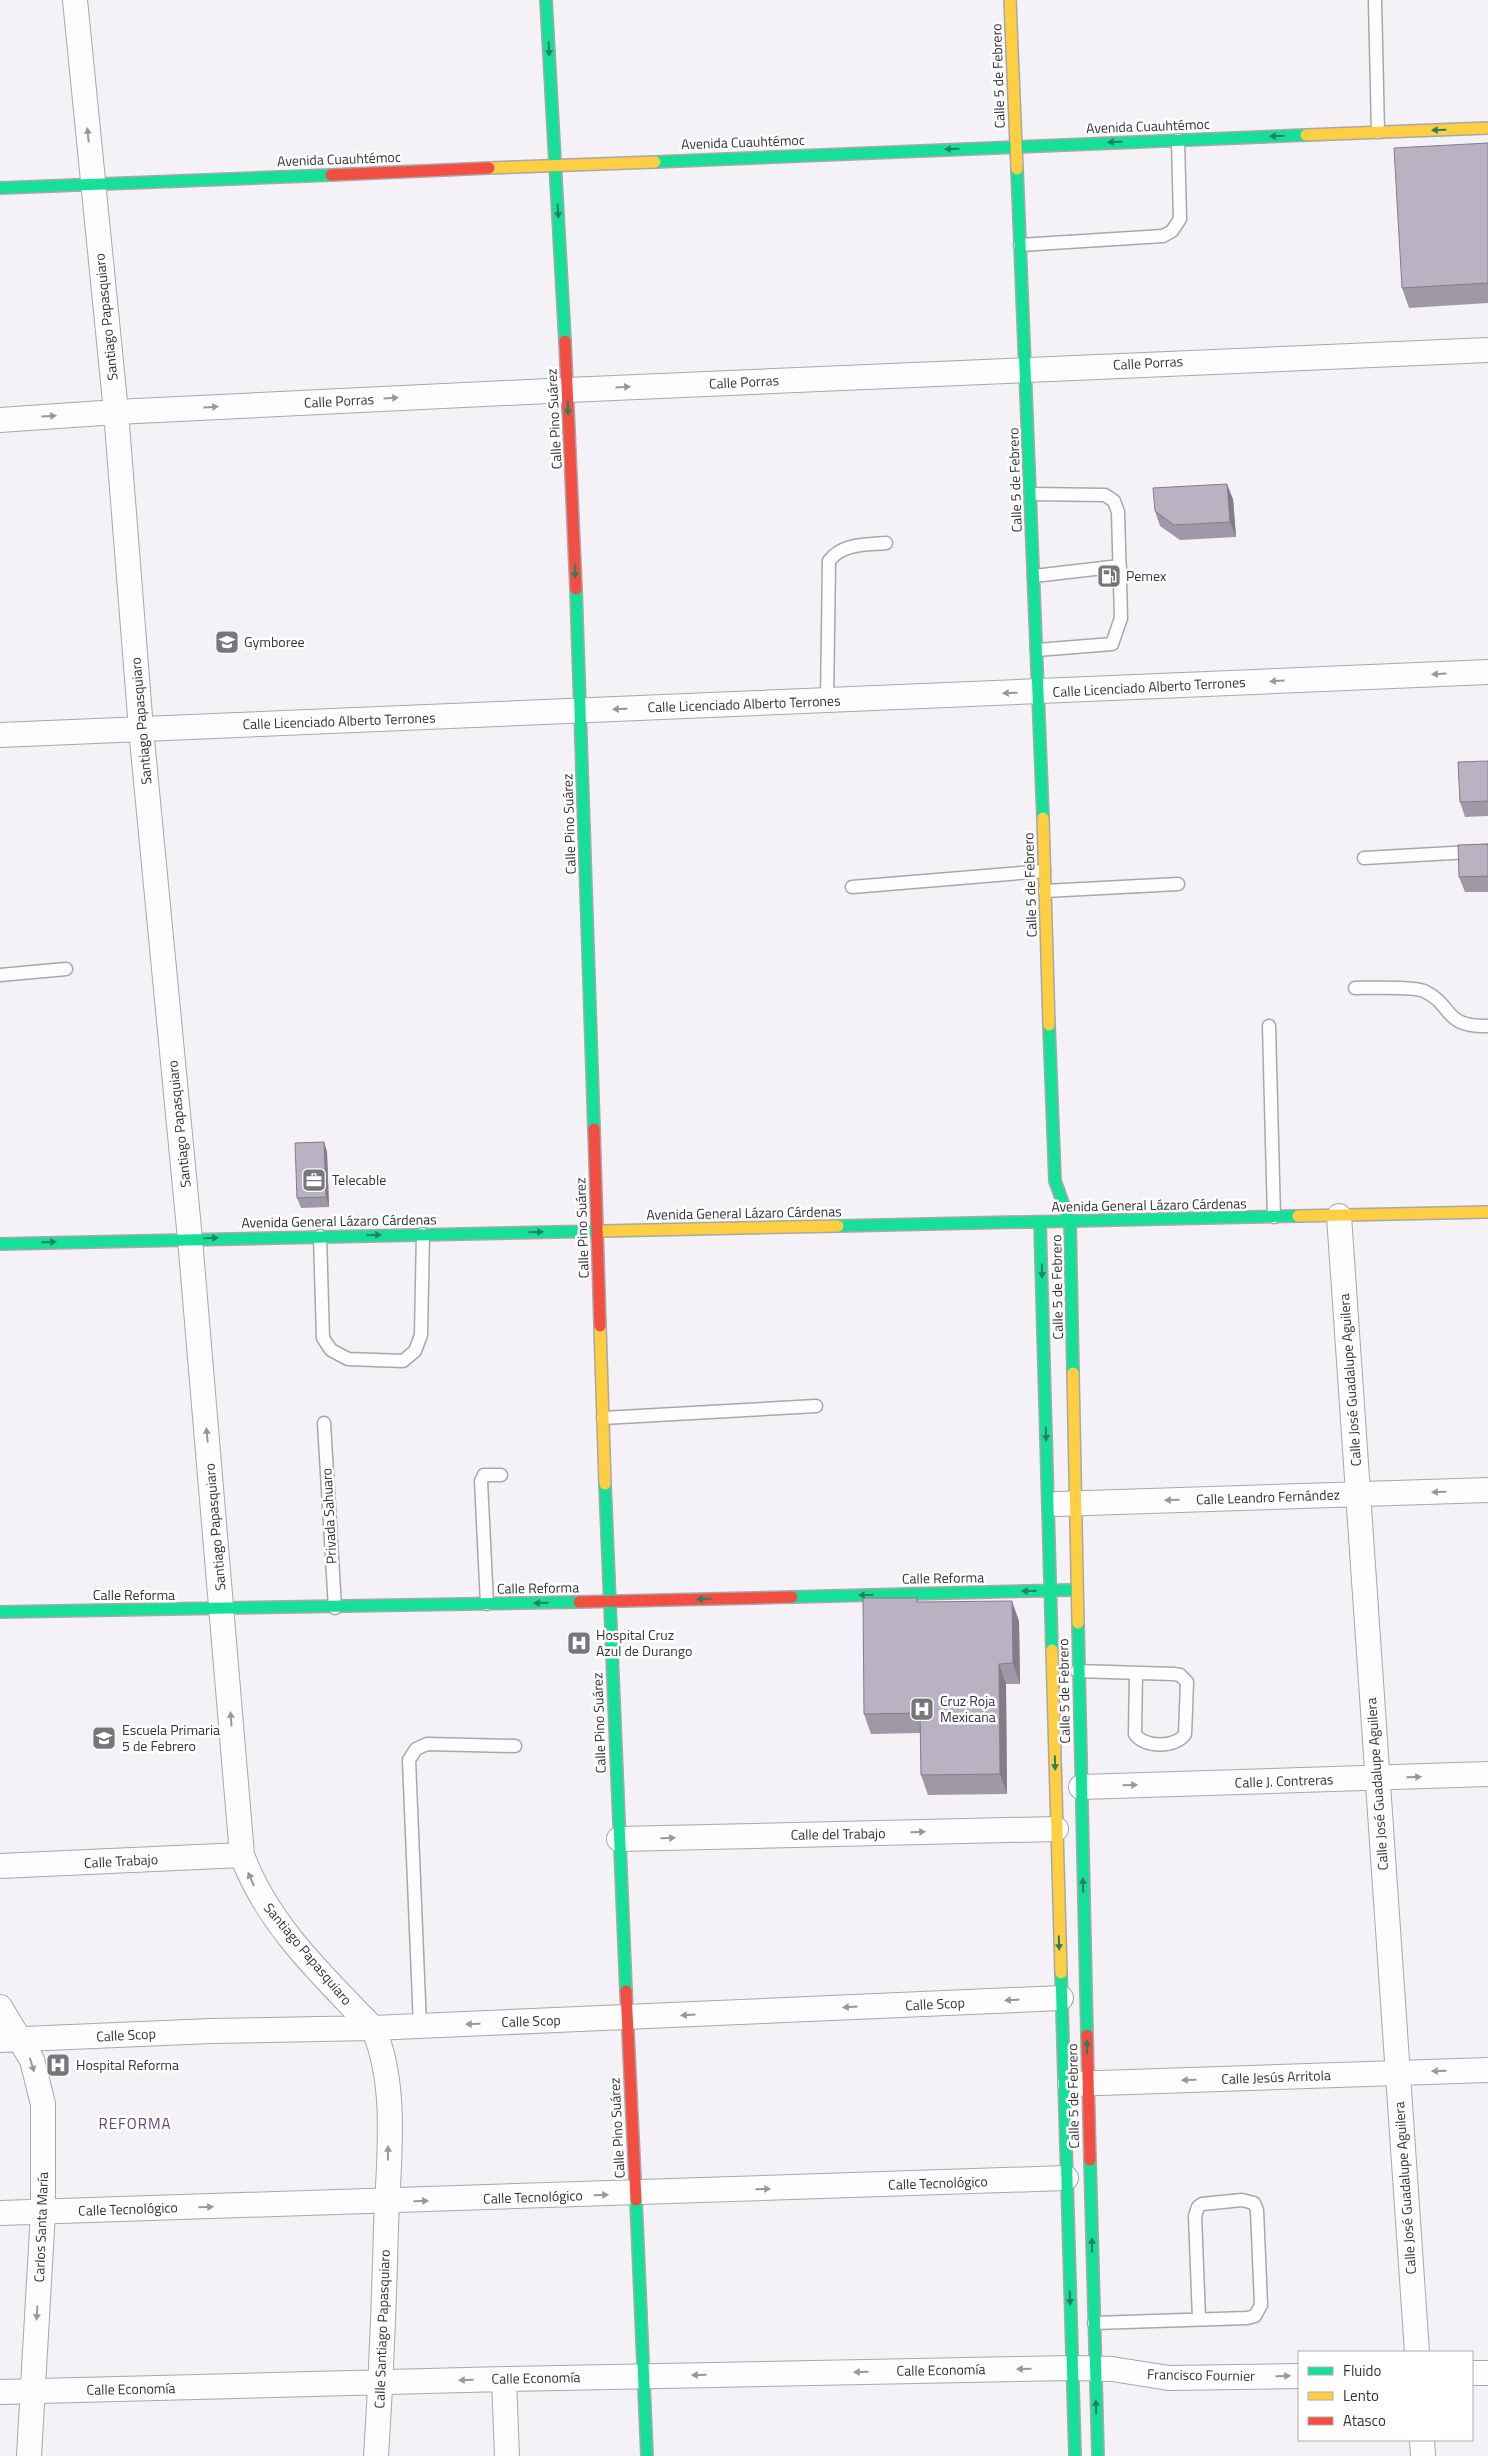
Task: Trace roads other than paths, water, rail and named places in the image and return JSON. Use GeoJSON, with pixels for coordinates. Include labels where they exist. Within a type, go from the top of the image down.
{"type":"FeatureCollection","features":[{"type":"Feature","properties":{"kind":"street","name":"Santiago Papasquiaro"},"geometry":{"type":"LineString","coordinates":[[75,0],[116,412],[141,729],[190,1239],[242,1855],[251,1882],[279,1924],[373,2028],[381,2047],[388,2091],[387,2202]]}},
{"type":"Feature","properties":{"kind":"street","name":"Calle Pino Suárez"},"geometry":{"type":"LineString","coordinates":[[546,0],[568,390],[581,711],[609,1602],[626,2018],[647,2456]]}},
{"type":"Feature","properties":{"kind":"street","name":"Calle 5 de Febrero"},"geometry":{"type":"LineString","coordinates":[[1010,0],[1039,692],[1053,1154],[1055,1181],[1070,1222],[1094,2322],[1084,2368],[1075,2456]]}},
{"type":"Feature","properties":{"kind":"street","name":"Avenida Cuauhtémoc"},"geometry":{"type":"LineString","coordinates":[[0,188],[1488,128]]}},
{"type":"Feature","properties":{"kind":"street","name":"Calle Porras"},"geometry":{"type":"LineString","coordinates":[[0,420],[116,412],[568,390],[1488,350]]}},
{"type":"Feature","properties":{"kind":"street","name":"Calle Licenciado Alberto Terrones"},"geometry":{"type":"LineString","coordinates":[[0,735],[1488,672]]}},
{"type":"Feature","properties":{"kind":"street","name":"Avenida General Lázaro Cárdenas"},"geometry":{"type":"LineString","coordinates":[[0,1244],[1488,1212]]}},
{"type":"Feature","properties":{"kind":"street","name":"Calle José Guadalupe Aguilera"},"geometry":{"type":"LineString","coordinates":[[1339,1216],[1396,2073],[1417,2351]]}},
{"type":"Feature","properties":{"kind":"street","name":"Calle 5 de Febrero"},"geometry":{"type":"LineString","coordinates":[[1040,1223],[1066,2178],[1084,2368],[1098,2456]]}},
{"type":"Feature","properties":{"kind":"street","name":"Calle Leandro Fernández"},"geometry":{"type":"LineString","coordinates":[[1048,1505],[1488,1490]]}},
{"type":"Feature","properties":{"kind":"street","name":"Calle Reforma"},"geometry":{"type":"LineString","coordinates":[[0,1612],[334,1608],[1078,1590]]}},
{"type":"Feature","properties":{"kind":"street","name":"Calle J. Contreras"},"geometry":{"type":"LineString","coordinates":[[1081,1787],[1488,1774]]}},
{"type":"Feature","properties":{"kind":"street","name":"Calle del Trabajo"},"geometry":{"type":"LineString","coordinates":[[619,1840],[1056,1829]]}},
{"type":"Feature","properties":{"kind":"street","name":"Calle Trabajo"},"geometry":{"type":"LineString","coordinates":[[0,1866],[242,1855]]}},
{"type":"Feature","properties":{"kind":"street","name":"Calle Scop"},"geometry":{"type":"LineString","coordinates":[[11,2040],[211,2031],[373,2028],[626,2018],[1061,1998]]}},
{"type":"Feature","properties":{"kind":"street","name":"Carlos Santa María"},"geometry":{"type":"LineString","coordinates":[[0,2007],[11,2040],[32,2060],[42,2104],[43,2212],[29,2456]]}},
{"type":"Feature","properties":{"kind":"street","name":"Calle Jesús Arritola"},"geometry":{"type":"LineString","coordinates":[[1064,2084],[1488,2070]]}},
{"type":"Feature","properties":{"kind":"street","name":"Calle Tecnológico"},"geometry":{"type":"LineString","coordinates":[[0,2213],[635,2194],[1066,2178]]}},
{"type":"Feature","properties":{"kind":"street","name":"Calle Santiago Papasquiaro"},"geometry":{"type":"LineString","coordinates":[[376,2456],[381,2382],[387,2202]]}},
{"type":"Feature","properties":{"kind":"street","name":"Francisco Fournier"},"geometry":{"type":"LineString","coordinates":[[1084,2368],[1169,2378],[1298,2376]]}},
{"type":"Feature","properties":{"kind":"street","name":"Calle Economía"},"geometry":{"type":"LineString","coordinates":[[0,2392],[504,2379],[1084,2368]]}},
{"type":"Feature","properties":{"kind":"street"},"geometry":{"type":"LineString","coordinates":[[1473,2373],[1488,2373]]}},
{"type":"Feature","properties":{"kind":"street"},"geometry":{"type":"LineString","coordinates":[[504,2379],[507,2456]]}},
{"type":"Feature","properties":{"kind":"street"},"geometry":{"type":"LineString","coordinates":[[1422,2441],[1423,2456]]}},
{"type":"Feature","properties":{"kind":"lane"},"geometry":{"type":"LineString","coordinates":[[1375,0],[1378,132]]}},
{"type":"Feature","properties":{"kind":"lane"},"geometry":{"type":"LineString","coordinates":[[1020,245],[1163,236],[1172,231],[1180,219],[1178,140]]}},
{"type":"Feature","properties":{"kind":"lane"},"geometry":{"type":"LineString","coordinates":[[1031,494],[1105,495],[1114,501],[1118,512],[1121,618],[1112,644],[1037,650]]}},
{"type":"Feature","properties":{"kind":"lane"},"geometry":{"type":"LineString","coordinates":[[827,700],[829,560],[836,552],[849,547],[886,543]]}},
{"type":"Feature","properties":{"kind":"lane"},"geometry":{"type":"LineString","coordinates":[[1034,576],[1120,566]]}},
{"type":"Feature","properties":{"kind":"lane"},"geometry":{"type":"LineString","coordinates":[[1364,858],[1488,851]]}},
{"type":"Feature","properties":{"kind":"lane"},"geometry":{"type":"LineString","coordinates":[[852,887],[1044,871]]}},
{"type":"Feature","properties":{"kind":"lane"},"geometry":{"type":"LineString","coordinates":[[1045,892],[1178,884]]}},
{"type":"Feature","properties":{"kind":"lane"},"geometry":{"type":"LineString","coordinates":[[0,975],[66,969]]}},
{"type":"Feature","properties":{"kind":"lane"},"geometry":{"type":"LineString","coordinates":[[1354,988],[1422,990],[1435,997],[1457,1022],[1488,1026]]}},
{"type":"Feature","properties":{"kind":"lane"},"geometry":{"type":"LineString","coordinates":[[1269,1026],[1274,1217]]}},
{"type":"Feature","properties":{"kind":"lane"},"geometry":{"type":"LineString","coordinates":[[320,1236],[322,1338],[338,1355],[348,1359],[403,1361],[415,1351],[421,1335],[423,1234]]}},
{"type":"Feature","properties":{"kind":"lane"},"geometry":{"type":"LineString","coordinates":[[603,1418],[816,1406]]}},
{"type":"Feature","properties":{"kind":"lane","name":"Privada Sahuaro"},"geometry":{"type":"LineString","coordinates":[[324,1423],[334,1608]]}},
{"type":"Feature","properties":{"kind":"lane"},"geometry":{"type":"LineString","coordinates":[[487,1604],[481,1480],[484,1475],[500,1474]]}},
{"type":"Feature","properties":{"kind":"lane"},"geometry":{"type":"LineString","coordinates":[[1052,1671],[1136,1672],[1180,1675],[1187,1682],[1185,1734],[1178,1742],[1146,1742],[1138,1740],[1135,1734],[1136,1672]]}},
{"type":"Feature","properties":{"kind":"lane"},"geometry":{"type":"LineString","coordinates":[[420,2026],[409,1760],[416,1749],[427,1744],[515,1746]]}},
{"type":"Feature","properties":{"kind":"lane"},"geometry":{"type":"LineString","coordinates":[[1094,2322],[1247,2318],[1259,2312],[1261,2305],[1257,2220],[1254,2203],[1242,2200],[1198,2206],[1195,2216],[1199,2319]]}},
{"type":"Feature","properties":{"kind":"place","name":"Pemex"},"geometry":{"type":"Point","coordinates":[1109,576]}},
{"type":"Feature","properties":{"kind":"place","name":"Gymboree"},"geometry":{"type":"Point","coordinates":[227,642]}},
{"type":"Feature","properties":{"kind":"place","name":"Telecable"},"geometry":{"type":"Point","coordinates":[314,1180]}},
{"type":"Feature","properties":{"kind":"place","name":"Hospital Cruz Azul de Durango"},"geometry":{"type":"Point","coordinates":[579,1643]}},
{"type":"Feature","properties":{"kind":"place","name":"Cruz Roja Mexicana"},"geometry":{"type":"Point","coordinates":[922,1709]}},
{"type":"Feature","properties":{"kind":"place","name":"Escuela Primaria 5 de Febrero"},"geometry":{"type":"Point","coordinates":[104,1738]}},
{"type":"Feature","properties":{"kind":"place","name":"Hospital Reforma"},"geometry":{"type":"Point","coordinates":[58,2065]}},
{"type":"Feature","properties":{"kind":"district","name":"REFORMA"},"geometry":{"type":"Point","coordinates":[135,2124]}}]}
